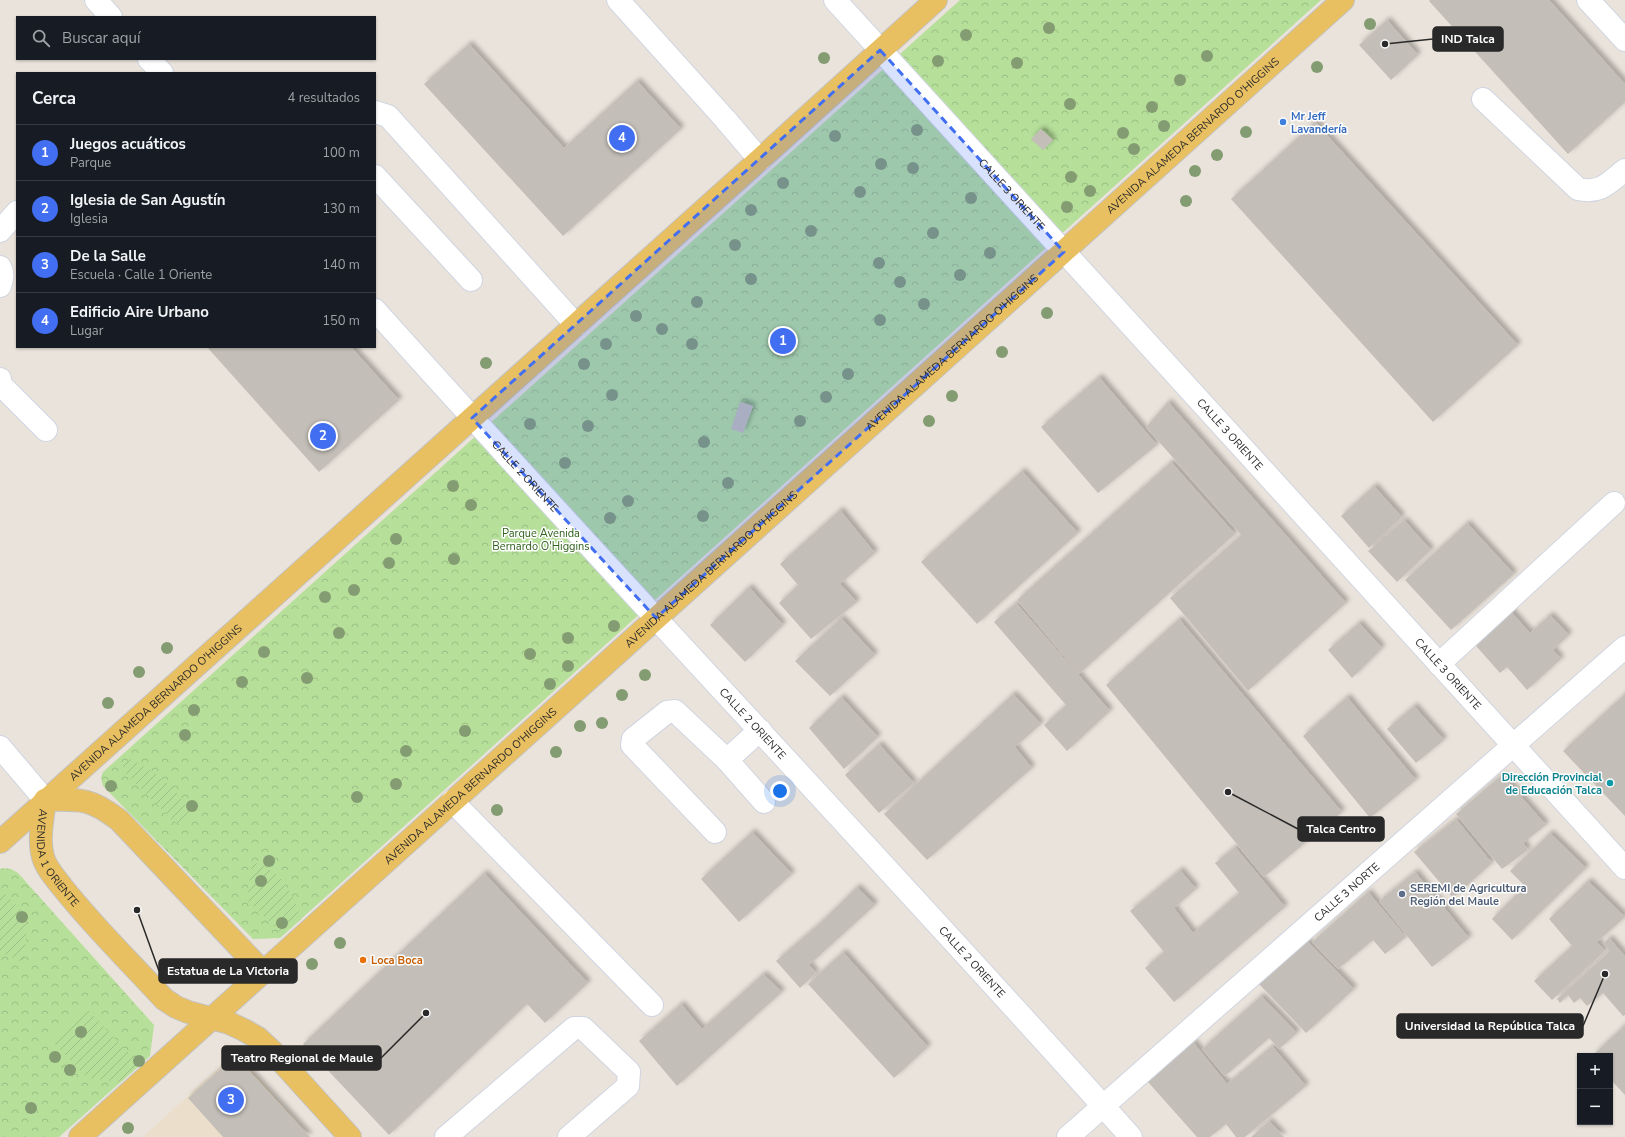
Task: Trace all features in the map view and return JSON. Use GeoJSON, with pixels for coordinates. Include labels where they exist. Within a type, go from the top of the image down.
{"type":"FeatureCollection","features":[{"type":"Feature","properties":{"kind":"main road","name":"AVENIDA ALAMEDA BERNARDO O'HIGGINS"},"geometry":{"type":"LineString","coordinates":[[0,842],[45,800],[85,766],[760,160],[936,0]]}},
{"type":"Feature","properties":{"kind":"main road","name":"AVENIDA ALAMEDA BERNARDO O'HIGGINS"},"geometry":{"type":"LineString","coordinates":[[80,1137],[1343,0]]}},
{"type":"Feature","properties":{"kind":"main road","name":"AVENIDA 1 ORIENTE"},"geometry":{"type":"LineString","coordinates":[[263,972],[119,820],[102,807],[86,801],[72,799],[45,800],[40,843],[43,858],[57,880],[102,933],[164,999],[188,1012],[229,1023],[258,1038],[272,1051],[350,1137]]}},
{"type":"Feature","properties":{"kind":"street"},"geometry":{"type":"LineString","coordinates":[[96,0],[110,16]]}},
{"type":"Feature","properties":{"kind":"street"},"geometry":{"type":"LineString","coordinates":[[618,0],[760,160]]}},
{"type":"Feature","properties":{"kind":"street","name":"CALLE 3 ORIENTE"},"geometry":{"type":"LineString","coordinates":[[835,0],[1625,868]]}},
{"type":"Feature","properties":{"kind":"street"},"geometry":{"type":"LineString","coordinates":[[1588,0],[1625,40]]}},
{"type":"Feature","properties":{"kind":"street"},"geometry":{"type":"LineString","coordinates":[[150,60],[161,72]]}},
{"type":"Feature","properties":{"kind":"street"},"geometry":{"type":"LineString","coordinates":[[1483,99],[1578,189],[1590,192],[1602,188],[1625,170]]}},
{"type":"Feature","properties":{"kind":"street"},"geometry":{"type":"LineString","coordinates":[[376,112],[388,116],[576,325]]}},
{"type":"Feature","properties":{"kind":"street"},"geometry":{"type":"LineString","coordinates":[[376,177],[471,280]]}},
{"type":"Feature","properties":{"kind":"street"},"geometry":{"type":"LineString","coordinates":[[0,231],[16,213]]}},
{"type":"Feature","properties":{"kind":"street"},"geometry":{"type":"LineString","coordinates":[[0,267],[2,270],[2,278],[0,286]]}},
{"type":"Feature","properties":{"kind":"street","name":"CALLE 2 ORIENTE"},"geometry":{"type":"LineString","coordinates":[[376,311],[472,418],[760,730],[1131,1137]]}},
{"type":"Feature","properties":{"kind":"street"},"geometry":{"type":"LineString","coordinates":[[0,379],[1,385],[46,430]]}},
{"type":"Feature","properties":{"kind":"street"},"geometry":{"type":"LineString","coordinates":[[1439,664],[1614,503]]}},
{"type":"Feature","properties":{"kind":"street","name":"CALLE 3 NORTE"},"geometry":{"type":"LineString","coordinates":[[1068,1137],[1104,1107],[1625,647]]}},
{"type":"Feature","properties":{"kind":"street"},"geometry":{"type":"LineString","coordinates":[[715,832],[632,745],[633,739],[667,712],[675,711],[727,760],[764,802]]}},
{"type":"Feature","properties":{"kind":"street"},"geometry":{"type":"LineString","coordinates":[[727,760],[760,730]]}},
{"type":"Feature","properties":{"kind":"street"},"geometry":{"type":"LineString","coordinates":[[0,747],[45,800]]}},
{"type":"Feature","properties":{"kind":"street"},"geometry":{"type":"LineString","coordinates":[[452,801],[652,1005]]}},
{"type":"Feature","properties":{"kind":"street"},"geometry":{"type":"LineString","coordinates":[[446,1137],[574,1028],[583,1028],[629,1072],[628,1086],[569,1137]]}},
{"type":"Feature","properties":{"kind":"highlighted area"},"geometry":{"type":"Polygon","coordinates":[[[880,50],[1064,252],[656,618],[472,418],[880,50]]]}},
{"type":"Feature","properties":{"kind":"shaded area"},"geometry":{"type":"Polygon","coordinates":[[[243,1060],[311,1137],[143,1137],[225,1062],[243,1060]]]}},
{"type":"Feature","properties":{"kind":"green space","name":"Parque Avenida Bernardo O'Higgins"},"geometry":{"type":"Polygon","coordinates":[[[960,0],[1321,0],[280,938],[253,939],[103,786],[101,777],[103,772],[960,0]]]}},
{"type":"Feature","properties":{"kind":"green space"},"geometry":{"type":"Polygon","coordinates":[[[130,759],[157,775],[179,796],[191,814],[183,822],[178,823],[173,821],[126,773],[123,767],[124,764],[130,759]]]}},
{"type":"Feature","properties":{"kind":"green space"},"geometry":{"type":"Polygon","coordinates":[[[252,862],[271,870],[278,876],[294,900],[301,919],[283,935],[247,900],[252,862]]]}},
{"type":"Feature","properties":{"kind":"green space"},"geometry":{"type":"Polygon","coordinates":[[[0,869],[11,869],[18,873],[154,1025],[150,1056],[59,1137],[0,1137],[0,869]]]}},
{"type":"Feature","properties":{"kind":"green space"},"geometry":{"type":"Polygon","coordinates":[[[0,889],[27,918],[25,954],[20,961],[0,952],[0,889]]]}},
{"type":"Feature","properties":{"kind":"green space"},"geometry":{"type":"Polygon","coordinates":[[[86,1008],[140,1065],[121,1082],[87,1078],[51,1040],[86,1008]]]}},
{"type":"Feature","properties":{"kind":"building"},"geometry":{"type":"Polygon","coordinates":[[[1549,0],[1625,84],[1625,102],[1568,154],[1429,1],[1549,0]]]}},
{"type":"Feature","properties":{"kind":"building"},"geometry":{"type":"Polygon","coordinates":[[[1387,20],[1418,55],[1391,80],[1359,45],[1387,20]]]}},
{"type":"Feature","properties":{"kind":"building"},"geometry":{"type":"Polygon","coordinates":[[[469,44],[564,148],[637,81],[681,129],[563,236],[424,84],[469,44]]]}},
{"type":"Feature","properties":{"kind":"building"},"geometry":{"type":"Polygon","coordinates":[[[1315,122],[1518,345],[1433,422],[1231,199],[1315,122]]]}},
{"type":"Feature","properties":{"kind":"building"},"geometry":{"type":"Polygon","coordinates":[[[1041,129],[1053,140],[1043,150],[1031,139],[1041,129]]]}},
{"type":"Feature","properties":{"kind":"building"},"geometry":{"type":"Polygon","coordinates":[[[208,348],[352,348],[399,400],[319,472],[208,348]]]}},
{"type":"Feature","properties":{"kind":"building"},"geometry":{"type":"Polygon","coordinates":[[[1099,377],[1157,445],[1098,493],[1041,427],[1099,377]]]}},
{"type":"Feature","properties":{"kind":"building"},"geometry":{"type":"Polygon","coordinates":[[[740,402],[753,406],[743,433],[731,429],[740,402]]]}},
{"type":"Feature","properties":{"kind":"building"},"geometry":{"type":"Polygon","coordinates":[[[1168,402],[1346,603],[1248,691],[1170,598],[1241,535],[1146,427],[1168,402]]]}},
{"type":"Feature","properties":{"kind":"building"},"geometry":{"type":"Polygon","coordinates":[[[1171,462],[1235,534],[1079,674],[1017,600],[1171,462]]]}},
{"type":"Feature","properties":{"kind":"building"},"geometry":{"type":"Polygon","coordinates":[[[1022,471],[1078,533],[977,624],[921,562],[1022,471]]]}},
{"type":"Feature","properties":{"kind":"building"},"geometry":{"type":"Polygon","coordinates":[[[1374,486],[1402,517],[1369,548],[1341,516],[1374,486]]]}},
{"type":"Feature","properties":{"kind":"building"},"geometry":{"type":"Polygon","coordinates":[[[840,510],[875,553],[840,584],[857,602],[811,639],[779,603],[798,585],[780,564],[840,510]]]}},
{"type":"Feature","properties":{"kind":"building"},"geometry":{"type":"Polygon","coordinates":[[[1404,520],[1431,550],[1397,582],[1368,551],[1404,520]]]}},
{"type":"Feature","properties":{"kind":"building"},"geometry":{"type":"Polygon","coordinates":[[[1467,523],[1514,574],[1451,630],[1405,580],[1467,523]]]}},
{"type":"Feature","properties":{"kind":"building"},"geometry":{"type":"Polygon","coordinates":[[[749,587],[783,625],[745,662],[710,625],[749,587]]]}},
{"type":"Feature","properties":{"kind":"building"},"geometry":{"type":"Polygon","coordinates":[[[1016,603],[1110,711],[1067,751],[1044,725],[1066,705],[994,622],[1016,603]]]}},
{"type":"Feature","properties":{"kind":"building"},"geometry":{"type":"Polygon","coordinates":[[[1506,606],[1530,633],[1550,615],[1569,635],[1553,650],[1561,659],[1527,690],[1507,667],[1500,673],[1469,638],[1506,606]]]}},
{"type":"Feature","properties":{"kind":"building"},"geometry":{"type":"Polygon","coordinates":[[[841,618],[875,655],[830,696],[795,661],[841,618]]]}},
{"type":"Feature","properties":{"kind":"building"},"geometry":{"type":"Polygon","coordinates":[[[1179,619],[1342,812],[1264,877],[1106,685],[1179,619]]]}},
{"type":"Feature","properties":{"kind":"building"},"geometry":{"type":"Polygon","coordinates":[[[1359,623],[1382,648],[1352,678],[1328,650],[1359,623]]]}},
{"type":"Feature","properties":{"kind":"building"},"geometry":{"type":"Polygon","coordinates":[[[1013,694],[1041,724],[1015,747],[1032,768],[927,860],[884,814],[1013,694]]]}},
{"type":"Feature","properties":{"kind":"building","name":"Dirección Provincial de Educación Talca"},"geometry":{"type":"Polygon","coordinates":[[[1625,694],[1625,816],[1563,751],[1625,694]]]}},
{"type":"Feature","properties":{"kind":"building"},"geometry":{"type":"Polygon","coordinates":[[[841,697],[878,737],[844,769],[809,728],[841,697]]]}},
{"type":"Feature","properties":{"kind":"building"},"geometry":{"type":"Polygon","coordinates":[[[1347,697],[1416,780],[1370,818],[1303,736],[1347,697]]]}},
{"type":"Feature","properties":{"kind":"building"},"geometry":{"type":"Polygon","coordinates":[[[1414,706],[1444,740],[1416,763],[1387,729],[1414,706]]]}},
{"type":"Feature","properties":{"kind":"building"},"geometry":{"type":"Polygon","coordinates":[[[879,744],[914,783],[879,813],[845,775],[879,744]]]}},
{"type":"Feature","properties":{"kind":"building"},"geometry":{"type":"Polygon","coordinates":[[[1502,775],[1546,825],[1523,843],[1528,850],[1502,869],[1456,814],[1502,775]]]}},
{"type":"Feature","properties":{"kind":"building"},"geometry":{"type":"Polygon","coordinates":[[[1456,819],[1492,863],[1453,898],[1414,852],[1456,819]]]}},
{"type":"Feature","properties":{"kind":"building"},"geometry":{"type":"Polygon","coordinates":[[[752,832],[792,874],[739,922],[701,879],[752,832]]]}},
{"type":"Feature","properties":{"kind":"building"},"geometry":{"type":"Polygon","coordinates":[[[1550,833],[1586,868],[1512,940],[1492,919],[1525,886],[1510,871],[1550,833]]]}},
{"type":"Feature","properties":{"kind":"building"},"geometry":{"type":"Polygon","coordinates":[[[1235,847],[1285,907],[1174,1002],[1145,968],[1164,952],[1130,911],[1180,870],[1196,889],[1174,908],[1193,933],[1239,893],[1215,863],[1235,847]]]}},
{"type":"Feature","properties":{"kind":"building","name":"SEREMI de Agricultura Región del Maule"},"geometry":{"type":"Polygon","coordinates":[[[1415,872],[1469,938],[1432,967],[1379,901],[1415,872]]]}},
{"type":"Feature","properties":{"kind":"building"},"geometry":{"type":"Polygon","coordinates":[[[484,873],[588,983],[545,1023],[527,1004],[389,1135],[303,1044],[484,873]]]}},
{"type":"Feature","properties":{"kind":"building"},"geometry":{"type":"Polygon","coordinates":[[[1588,881],[1625,917],[1597,942],[1605,951],[1552,1000],[1534,981],[1572,946],[1549,919],[1588,881]]]}},
{"type":"Feature","properties":{"kind":"building"},"geometry":{"type":"Polygon","coordinates":[[[857,887],[875,905],[809,965],[816,973],[800,988],[776,961],[819,924],[857,887]]]}},
{"type":"Feature","properties":{"kind":"building"},"geometry":{"type":"Polygon","coordinates":[[[1368,892],[1406,937],[1385,954],[1373,940],[1338,969],[1312,942],[1368,892]]]}},
{"type":"Feature","properties":{"kind":"building"},"geometry":{"type":"Polygon","coordinates":[[[1609,938],[1625,956],[1625,1015],[1623,1016],[1603,993],[1587,1006],[1580,998],[1574,1003],[1568,995],[1560,1003],[1557,999],[1610,951],[1603,944],[1609,938]]]}},
{"type":"Feature","properties":{"kind":"building"},"geometry":{"type":"Polygon","coordinates":[[[1307,941],[1354,989],[1306,1033],[1259,984],[1307,941]]]}},
{"type":"Feature","properties":{"kind":"building"},"geometry":{"type":"Polygon","coordinates":[[[843,952],[928,1047],[894,1078],[808,984],[843,952]]]}},
{"type":"Feature","properties":{"kind":"building"},"geometry":{"type":"Polygon","coordinates":[[[763,974],[782,992],[677,1086],[639,1041],[681,1004],[702,1029],[763,974]]]}},
{"type":"Feature","properties":{"kind":"building"},"geometry":{"type":"Polygon","coordinates":[[[1261,996],[1297,1033],[1279,1049],[1269,1038],[1225,1076],[1202,1049],[1261,996]]]}},
{"type":"Feature","properties":{"kind":"building"},"geometry":{"type":"Polygon","coordinates":[[[1625,1025],[1625,1095],[1613,1082],[1613,1053],[1595,1053],[1625,1025]]]}},
{"type":"Feature","properties":{"kind":"building"},"geometry":{"type":"Polygon","coordinates":[[[1193,1042],[1227,1084],[1272,1046],[1306,1086],[1245,1137],[1236,1137],[1226,1124],[1210,1137],[1197,1137],[1148,1082],[1193,1042]]]}},
{"type":"Feature","properties":{"kind":"building"},"geometry":{"type":"Polygon","coordinates":[[[241,1062],[310,1137],[223,1137],[188,1098],[224,1066],[241,1062]]]}},
{"type":"Feature","properties":{"kind":"building"},"geometry":{"type":"Polygon","coordinates":[[[1269,1121],[1284,1137],[1251,1137],[1269,1121]]]}},
{"type":"Feature","properties":{"kind":"place","name":"IND Talca"},"geometry":{"type":"Point","coordinates":[1385,44]}},
{"type":"Feature","properties":{"kind":"place","name":"Mr Jeff Lavandería"},"geometry":{"type":"Point","coordinates":[1283,122]}},
{"type":"Feature","properties":{"kind":"place","name":"Edificio Aire Urbano"},"geometry":{"type":"Point","coordinates":[622,138]}},
{"type":"Feature","properties":{"kind":"place","name":"Juegos acuáticos"},"geometry":{"type":"Point","coordinates":[783,341]}},
{"type":"Feature","properties":{"kind":"place","name":"Iglesia de San Agustín"},"geometry":{"type":"Point","coordinates":[323,436]}},
{"type":"Feature","properties":{"kind":"place","name":"Dirección Provincial de Educación Talca"},"geometry":{"type":"Point","coordinates":[1610,783]}},
{"type":"Feature","properties":{"kind":"place","name":"Talca Centro"},"geometry":{"type":"Point","coordinates":[1228,792]}},
{"type":"Feature","properties":{"kind":"place","name":"SEREMI de Agricultura Región del Maule"},"geometry":{"type":"Point","coordinates":[1402,894]}},
{"type":"Feature","properties":{"kind":"place","name":"Estatua de La Victoria"},"geometry":{"type":"Point","coordinates":[137,910]}},
{"type":"Feature","properties":{"kind":"place","name":"Loca Boca"},"geometry":{"type":"Point","coordinates":[363,960]}},
{"type":"Feature","properties":{"kind":"place","name":"Universidad la República Talca"},"geometry":{"type":"Point","coordinates":[1605,974]}},
{"type":"Feature","properties":{"kind":"place","name":"Teatro Regional de Maule"},"geometry":{"type":"Point","coordinates":[426,1013]}},
{"type":"Feature","properties":{"kind":"place","name":"De la Salle"},"geometry":{"type":"Point","coordinates":[231,1100]}}]}
